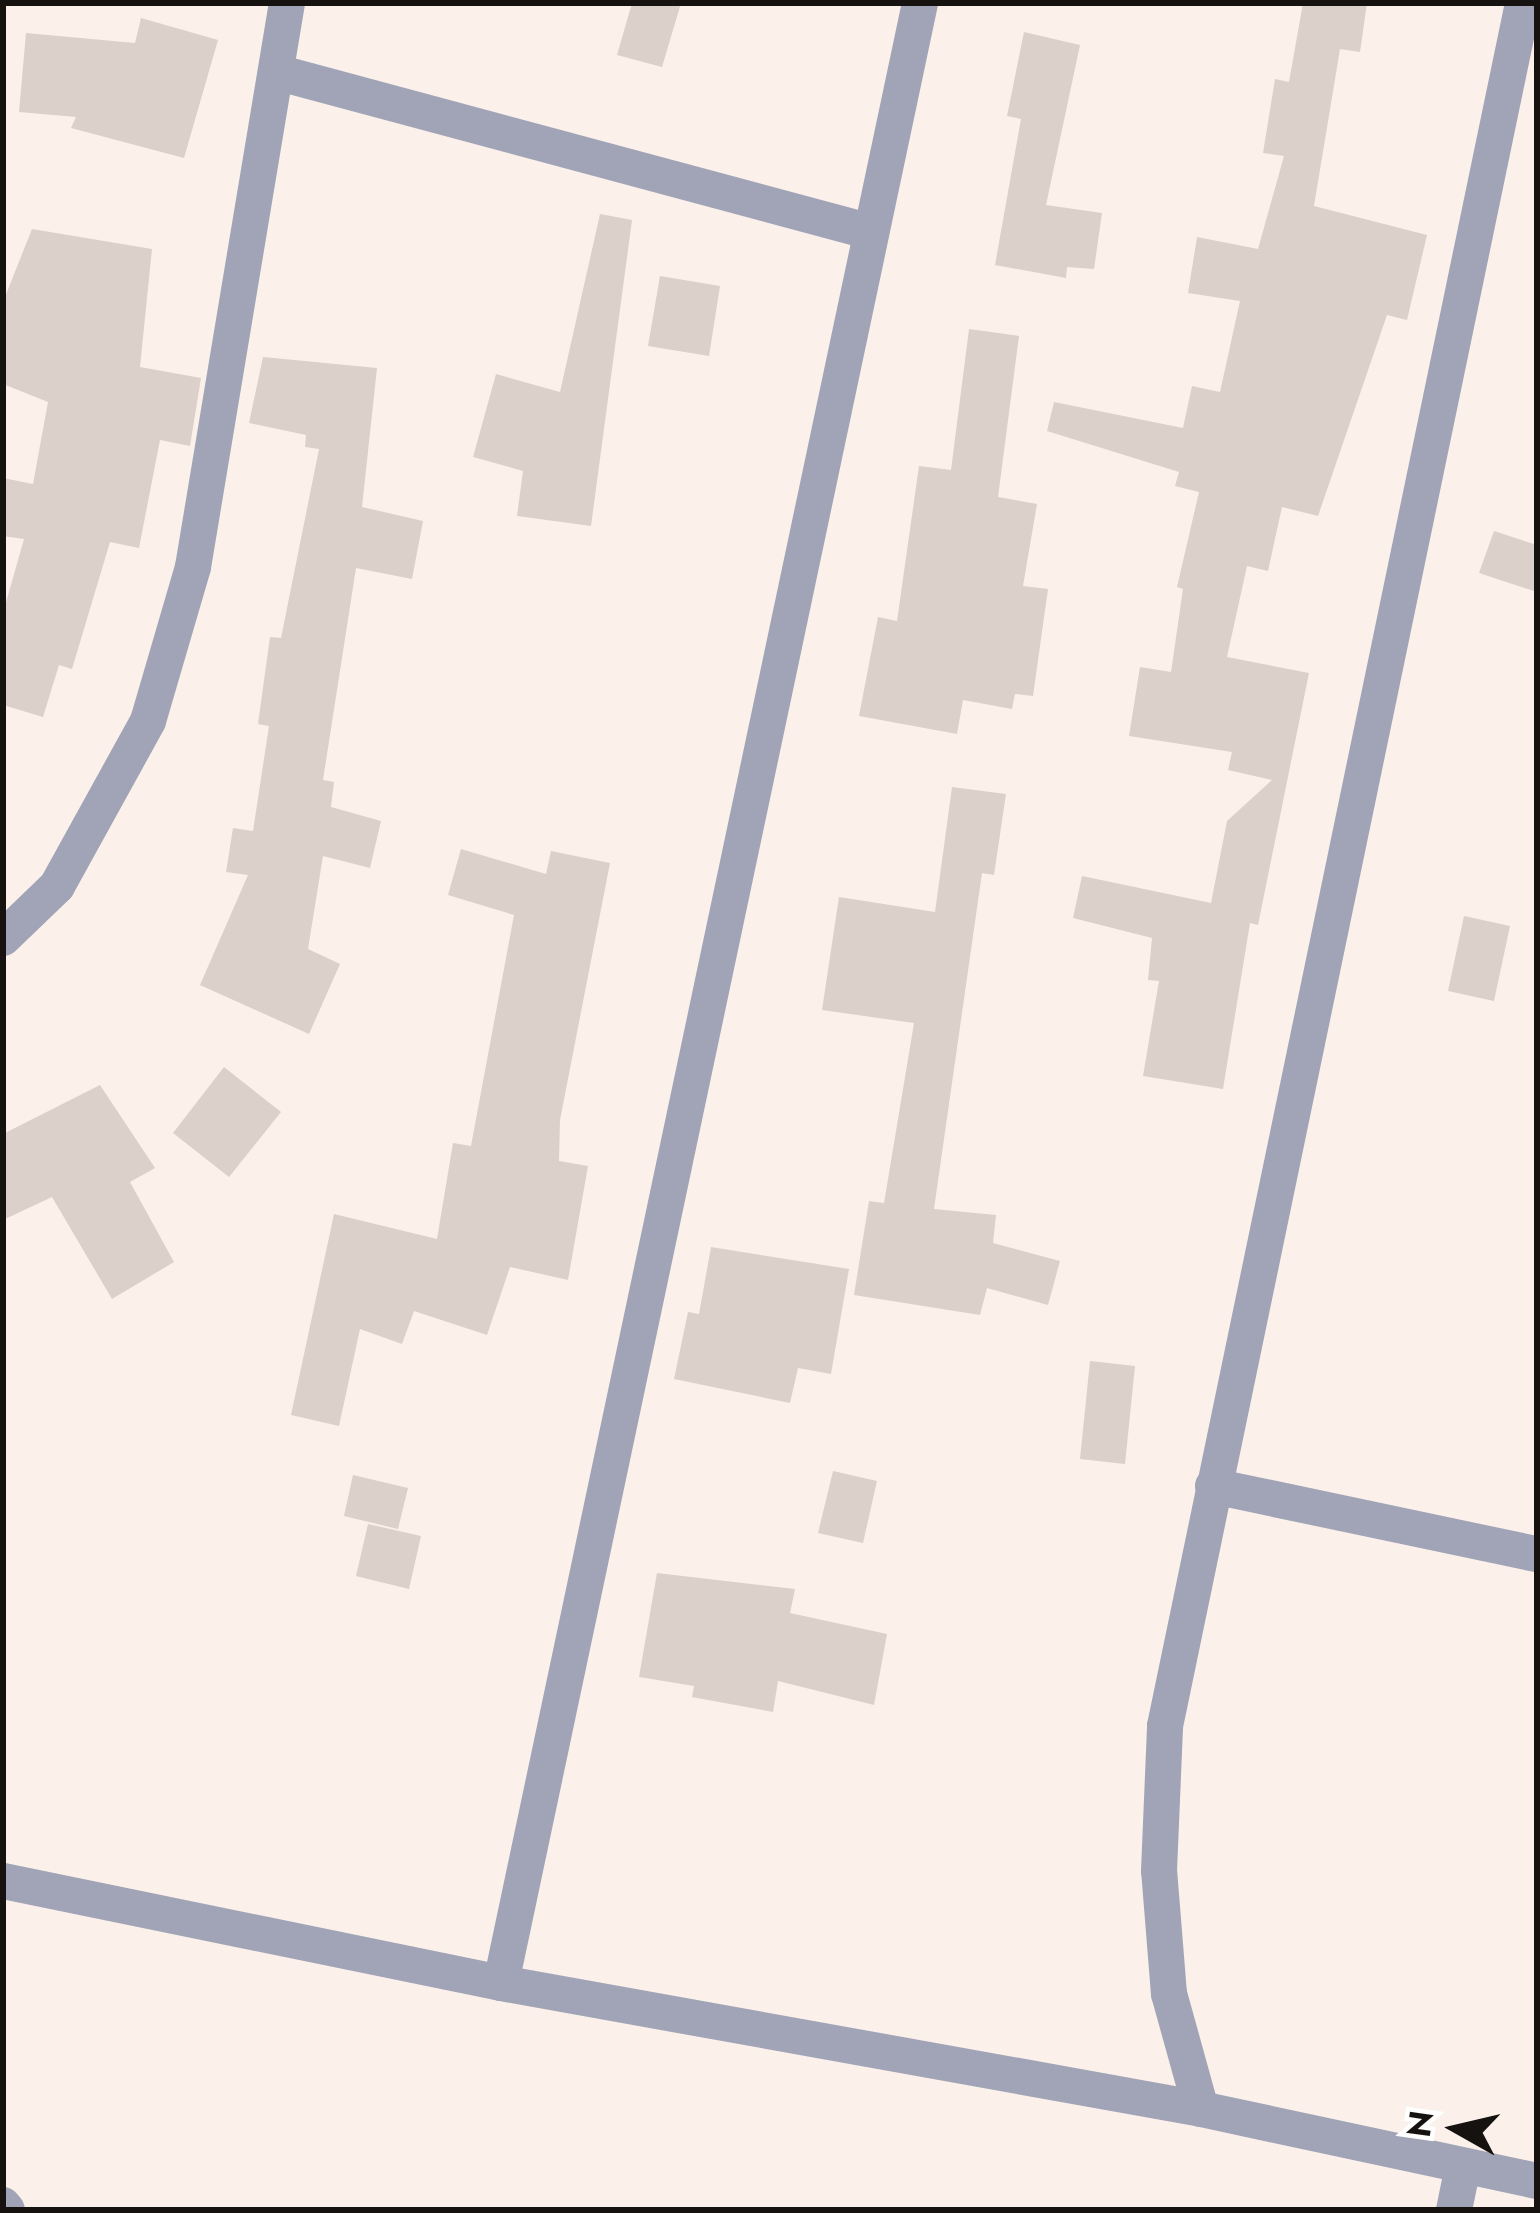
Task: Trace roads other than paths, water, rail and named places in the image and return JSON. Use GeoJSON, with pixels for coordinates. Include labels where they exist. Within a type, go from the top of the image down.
{"type":"FeatureCollection","features":[{"type":"Feature","properties":{"kind":"street"},"geometry":{"type":"LineString","coordinates":[[3,938],[57,886],[148,721],[193,567],[287,3]]}},
{"type":"Feature","properties":{"kind":"street"},"geometry":{"type":"LineString","coordinates":[[501,1983],[920,3]]}},
{"type":"Feature","properties":{"kind":"street"},"geometry":{"type":"LineString","coordinates":[[1201,2109],[1169,1994],[1159,1871],[1165,1726],[1523,3]]}},
{"type":"Feature","properties":{"kind":"street"},"geometry":{"type":"LineString","coordinates":[[276,72],[871,232]]}},
{"type":"Feature","properties":{"kind":"street"},"geometry":{"type":"LineString","coordinates":[[1213,1486],[1537,1554]]}},
{"type":"Feature","properties":{"kind":"street"},"geometry":{"type":"LineString","coordinates":[[3,1881],[501,1983],[1201,2109],[1537,2181]]}},
{"type":"Feature","properties":{"kind":"street"},"geometry":{"type":"LineString","coordinates":[[1454,2210],[1463,2167]]}}]}
